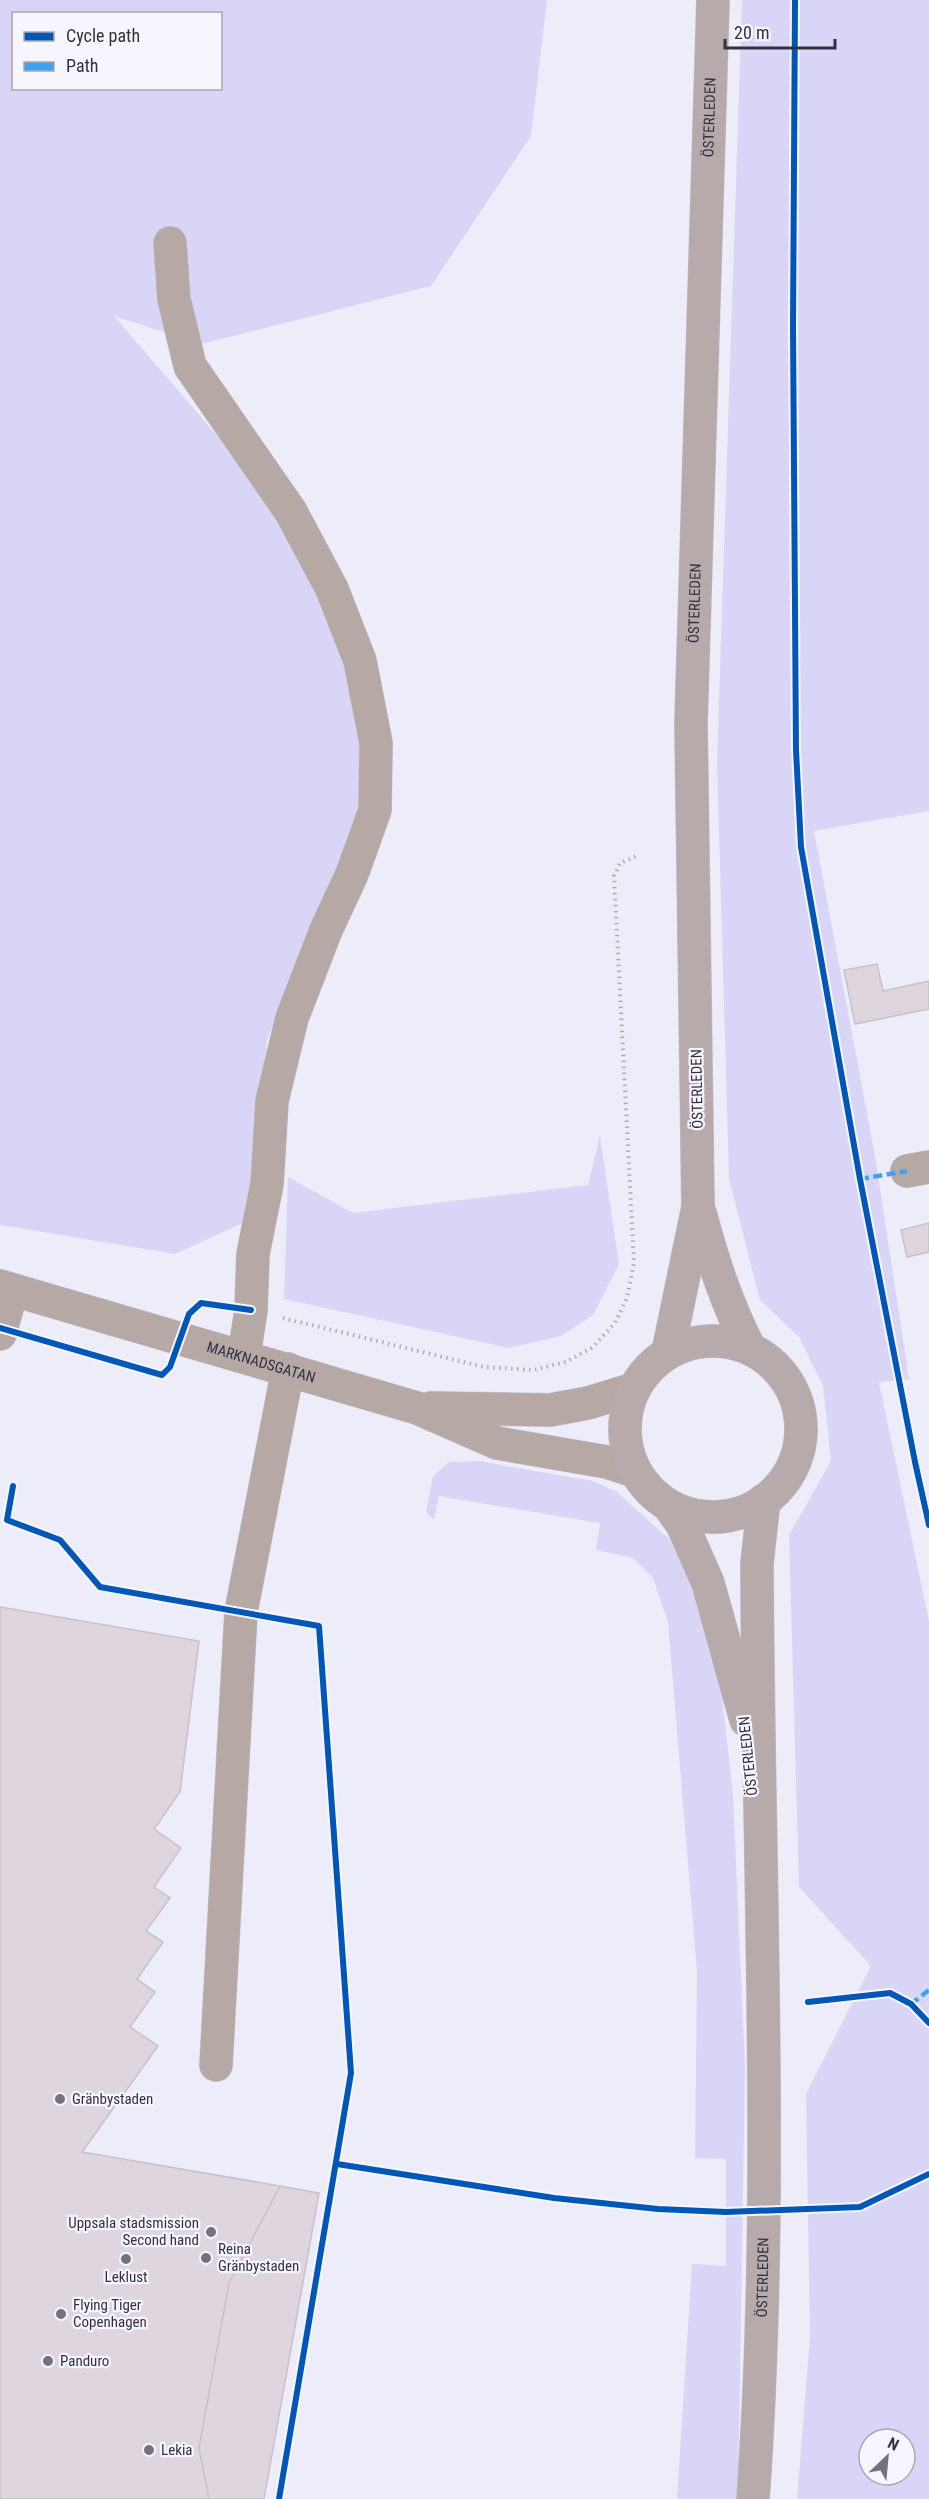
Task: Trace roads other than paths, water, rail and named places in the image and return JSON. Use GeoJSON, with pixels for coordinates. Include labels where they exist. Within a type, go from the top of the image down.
{"type":"FeatureCollection","features":[{"type":"Feature","properties":{"kind":"main road","name":"ÖSTERLEDEN"},"geometry":{"type":"LineString","coordinates":[[668,1352],[698,1206],[692,723],[713,0]]}},
{"type":"Feature","properties":{"kind":"main road","name":"ÖSTERLEDEN"},"geometry":{"type":"LineString","coordinates":[[698,1206],[716,1272],[732,1315],[750,1349]]}},
{"type":"Feature","properties":{"kind":"main road"},"geometry":{"type":"LineString","coordinates":[[709,1340],[730,1342],[750,1349],[782,1374],[793,1391],[799,1411],[801,1431],[798,1451],[791,1470],[780,1487],[765,1500],[742,1512],[717,1517],[692,1515],[669,1506],[650,1490],[634,1471],[627,1451],[624,1429],[626,1409],[634,1389],[643,1374],[668,1352],[688,1344],[709,1340]]}},
{"type":"Feature","properties":{"kind":"main road","name":"ÖSTERLEDEN"},"geometry":{"type":"LineString","coordinates":[[753,2499],[760,2393],[764,2180],[757,1563],[765,1500]]}},
{"type":"Feature","properties":{"kind":"main road","name":"ÖSTERLEDEN"},"geometry":{"type":"LineString","coordinates":[[669,1506],[682,1524],[708,1583],[745,1715],[758,1859],[761,1948]]}},
{"type":"Feature","properties":{"kind":"street"},"geometry":{"type":"LineString","coordinates":[[170,243],[174,299],[190,366],[291,512],[332,589],[360,660],[376,743],[375,810],[352,874],[326,930],[292,1018],[272,1101],[267,1184],[254,1254],[251,1310],[244,1356]]}},
{"type":"Feature","properties":{"kind":"street"},"geometry":{"type":"LineString","coordinates":[[0,1334],[6,1288]]}},
{"type":"Feature","properties":{"kind":"street","name":"MARKNADSGATAN"},"geometry":{"type":"LineString","coordinates":[[6,1288],[417,1408],[497,1443],[607,1462],[634,1471]]}},
{"type":"Feature","properties":{"kind":"street"},"geometry":{"type":"LineString","coordinates":[[216,2065],[241,1612],[288,1369]]}},
{"type":"Feature","properties":{"kind":"street","name":"MARKNADSGATAN"},"geometry":{"type":"LineString","coordinates":[[417,1408],[550,1410],[588,1403],[634,1389]]}},
{"type":"Feature","properties":{"kind":"place","name":"Gränbystaden"},"geometry":{"type":"Point","coordinates":[60,2099]}},
{"type":"Feature","properties":{"kind":"place","name":"Uppsala stadsmission Second hand"},"geometry":{"type":"Point","coordinates":[211,2232]}},
{"type":"Feature","properties":{"kind":"place","name":"Reina Gränbystaden"},"geometry":{"type":"Point","coordinates":[206,2258]}},
{"type":"Feature","properties":{"kind":"place","name":"Leklust"},"geometry":{"type":"Point","coordinates":[126,2259]}},
{"type":"Feature","properties":{"kind":"place","name":"Flying Tiger Copenhagen"},"geometry":{"type":"Point","coordinates":[61,2314]}},
{"type":"Feature","properties":{"kind":"place","name":"Panduro"},"geometry":{"type":"Point","coordinates":[48,2361]}},
{"type":"Feature","properties":{"kind":"place","name":"Lekia"},"geometry":{"type":"Point","coordinates":[149,2450]}}]}
